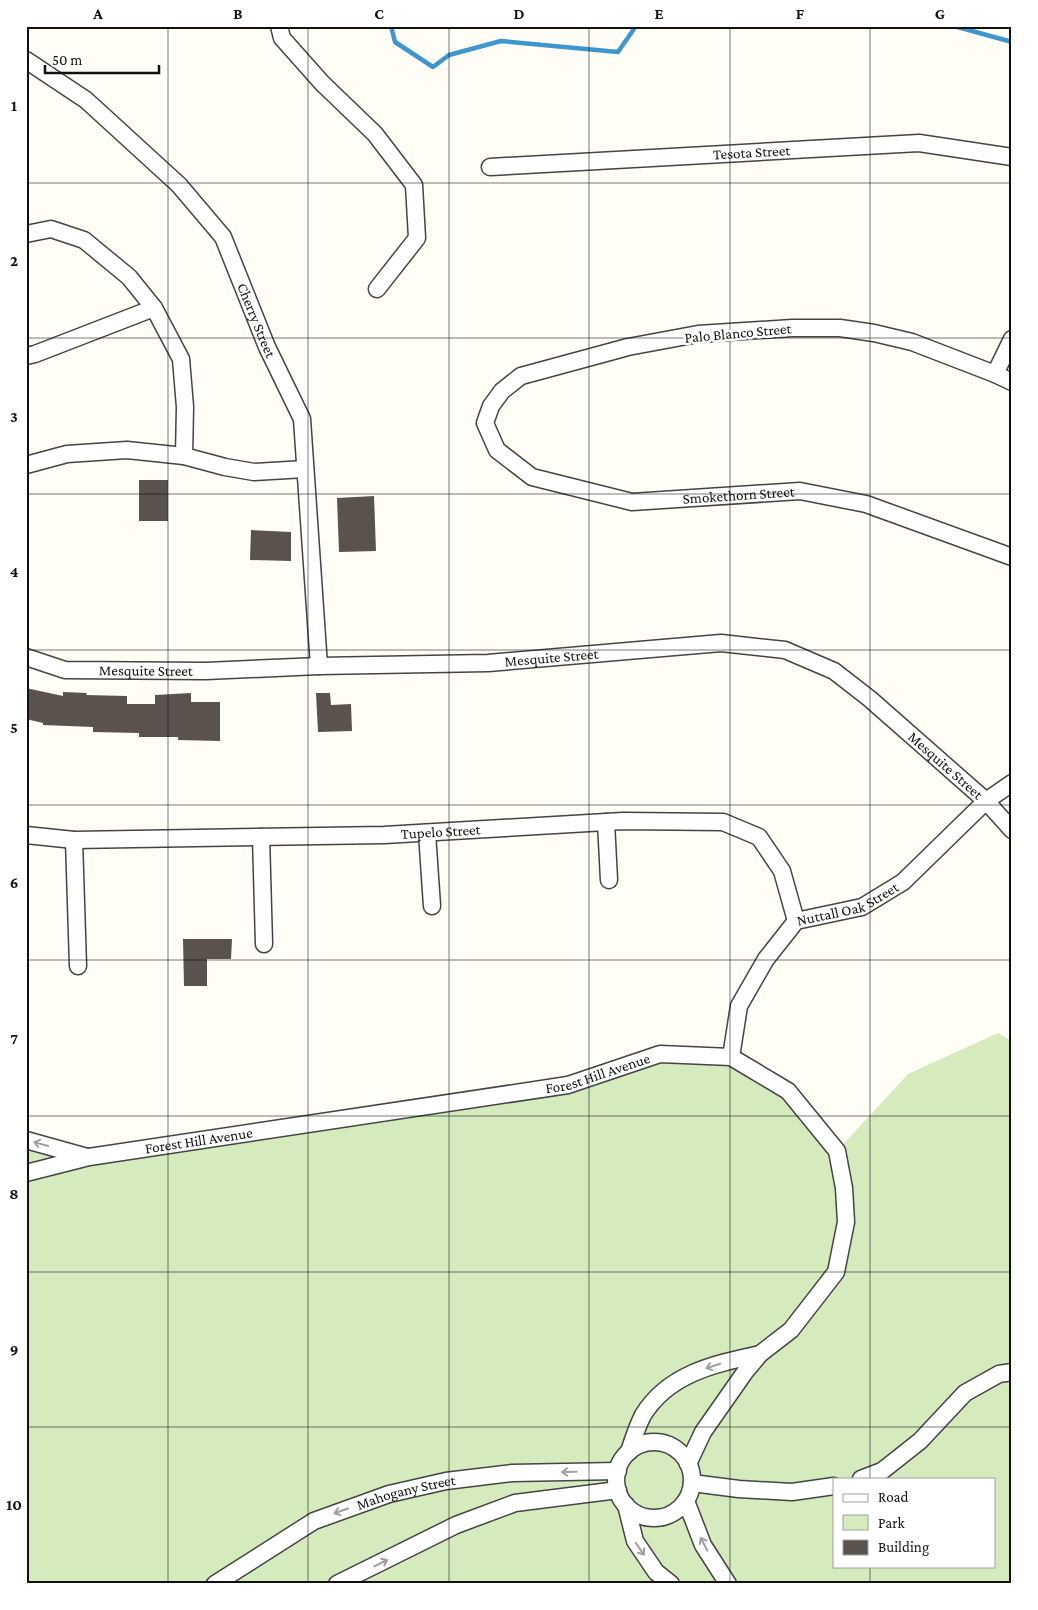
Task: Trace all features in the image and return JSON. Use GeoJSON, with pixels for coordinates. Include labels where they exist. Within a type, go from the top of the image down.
{"type":"FeatureCollection","features":[{"type":"Feature","properties":{"kind":"street"},"geometry":{"type":"LineString","coordinates":[[278,26],[282,38],[322,83],[375,134],[414,185],[417,238],[377,289]]}},
{"type":"Feature","properties":{"kind":"street","name":"Cherry Street"},"geometry":{"type":"LineString","coordinates":[[26,60],[86,100],[179,185],[223,237],[267,347],[302,419],[319,666]]}},
{"type":"Feature","properties":{"kind":"street","name":"Tesota Street"},"geometry":{"type":"LineString","coordinates":[[490,167],[919,143],[1012,157]]}},
{"type":"Feature","properties":{"kind":"street"},"geometry":{"type":"LineString","coordinates":[[26,234],[51,229],[84,240],[129,277],[154,308],[181,359],[185,407],[184,456]]}},
{"type":"Feature","properties":{"kind":"street"},"geometry":{"type":"LineString","coordinates":[[26,356],[154,308]]}},
{"type":"Feature","properties":{"kind":"street","name":"Palo Blanco Street"},"geometry":{"type":"LineString","coordinates":[[485,423],[491,406],[502,391],[521,376],[628,347],[698,334],[792,328],[840,328],[874,333],[912,342],[1012,382]]}},
{"type":"Feature","properties":{"kind":"street"},"geometry":{"type":"LineString","coordinates":[[995,374],[1012,339]]}},
{"type":"Feature","properties":{"kind":"street","name":"Smokethorn Street"},"geometry":{"type":"LineString","coordinates":[[485,423],[497,450],[532,476],[541,479],[632,502],[800,491],[866,504],[1012,557]]}},
{"type":"Feature","properties":{"kind":"street"},"geometry":{"type":"LineString","coordinates":[[26,465],[67,454],[127,450],[184,456],[224,467],[254,472],[305,469]]}},
{"type":"Feature","properties":{"kind":"street","name":"Mesquite Street"},"geometry":{"type":"LineString","coordinates":[[26,657],[65,670],[206,671],[319,666],[488,663],[721,644],[786,650],[834,671],[870,699],[986,801],[1012,830]]}},
{"type":"Feature","properties":{"kind":"street","name":"Nuttall Oak Street"},"geometry":{"type":"LineString","coordinates":[[731,1057],[739,1006],[766,959],[796,921],[862,906],[903,882],[986,801],[1012,783]]}},
{"type":"Feature","properties":{"kind":"street"},"geometry":{"type":"LineString","coordinates":[[606,822],[609,880]]}},
{"type":"Feature","properties":{"kind":"street","name":"Tupelo Street"},"geometry":{"type":"LineString","coordinates":[[26,834],[74,840],[384,836],[606,822],[723,822],[759,837],[782,871],[796,921]]}},
{"type":"Feature","properties":{"kind":"street"},"geometry":{"type":"LineString","coordinates":[[427,833],[432,906]]}},
{"type":"Feature","properties":{"kind":"street"},"geometry":{"type":"LineString","coordinates":[[260,837],[264,944]]}},
{"type":"Feature","properties":{"kind":"street"},"geometry":{"type":"LineString","coordinates":[[74,840],[78,966]]}},
{"type":"Feature","properties":{"kind":"street","name":"Forest Hill Avenue"},"geometry":{"type":"LineString","coordinates":[[26,1173],[89,1157],[568,1084],[660,1054],[731,1057],[788,1091],[837,1151],[844,1188],[846,1222],[836,1272],[791,1330],[760,1354],[704,1432],[688,1464]]}},
{"type":"Feature","properties":{"kind":"street","name":"Forest Hill Avenue"},"geometry":{"type":"LineString","coordinates":[[26,1140],[89,1157]]}},
{"type":"Feature","properties":{"kind":"street","name":"Forest Hill Avenue"},"geometry":{"type":"LineString","coordinates":[[629,1452],[636,1430],[644,1414],[660,1395],[678,1380],[712,1365],[760,1354]]}},
{"type":"Feature","properties":{"kind":"street"},"geometry":{"type":"LineString","coordinates":[[864,1478],[882,1471],[920,1441],[965,1393],[999,1374],[1012,1372]]}},
{"type":"Feature","properties":{"kind":"street"},"geometry":{"type":"LineString","coordinates":[[626,1505],[642,1516],[652,1518],[671,1514],[686,1501],[692,1483],[688,1464],[682,1455],[675,1449],[656,1442],[637,1446],[623,1459],[616,1477],[618,1490],[626,1505],[635,1541],[656,1572],[671,1584]]}},
{"type":"Feature","properties":{"kind":"street","name":"Mahogany Street"},"geometry":{"type":"LineString","coordinates":[[215,1584],[314,1521],[389,1494],[446,1481],[512,1473],[618,1471]]}},
{"type":"Feature","properties":{"kind":"street"},"geometry":{"type":"LineString","coordinates":[[692,1483],[740,1489],[792,1492],[833,1486]]}},
{"type":"Feature","properties":{"kind":"street"},"geometry":{"type":"LineString","coordinates":[[337,1584],[456,1525],[515,1503],[618,1490]]}},
{"type":"Feature","properties":{"kind":"street"},"geometry":{"type":"LineString","coordinates":[[686,1501],[703,1544],[728,1584]]}},
{"type":"Feature","properties":{"kind":"green space"},"geometry":{"type":"Polygon","coordinates":[[[998,1033],[1012,1041],[1012,1584],[26,1584],[26,1140],[89,1157],[568,1085],[660,1054],[731,1057],[788,1091],[837,1151],[908,1074],[998,1033]]]}},
{"type":"Feature","properties":{"kind":"building"},"geometry":{"type":"Polygon","coordinates":[[[139,480],[168,480],[168,521],[139,521],[139,480]]]}},
{"type":"Feature","properties":{"kind":"building"},"geometry":{"type":"Polygon","coordinates":[[[374,496],[376,551],[339,552],[337,498],[374,496]]]}},
{"type":"Feature","properties":{"kind":"building"},"geometry":{"type":"Polygon","coordinates":[[[251,530],[291,532],[291,561],[250,560],[251,530]]]}},
{"type":"Feature","properties":{"kind":"building"},"geometry":{"type":"Polygon","coordinates":[[[26,688],[63,696],[63,692],[87,693],[86,695],[127,696],[127,704],[155,704],[155,695],[191,693],[191,702],[220,702],[220,741],[178,740],[178,737],[139,737],[139,733],[93,732],[93,727],[43,725],[43,723],[26,719],[26,688]]]}},
{"type":"Feature","properties":{"kind":"building"},"geometry":{"type":"Polygon","coordinates":[[[316,693],[330,693],[331,705],[351,704],[352,731],[318,732],[316,693]]]}},
{"type":"Feature","properties":{"kind":"building"},"geometry":{"type":"Polygon","coordinates":[[[183,939],[232,939],[231,959],[207,959],[207,986],[184,986],[183,939]]]}},
{"type":"Feature","properties":{"kind":"waterway"},"geometry":{"type":"LineString","coordinates":[[391,26],[395,42],[433,67],[449,55],[501,41],[618,52],[636,26]]}},
{"type":"Feature","properties":{"kind":"waterway"},"geometry":{"type":"LineString","coordinates":[[954,26],[1012,42]]}}]}
